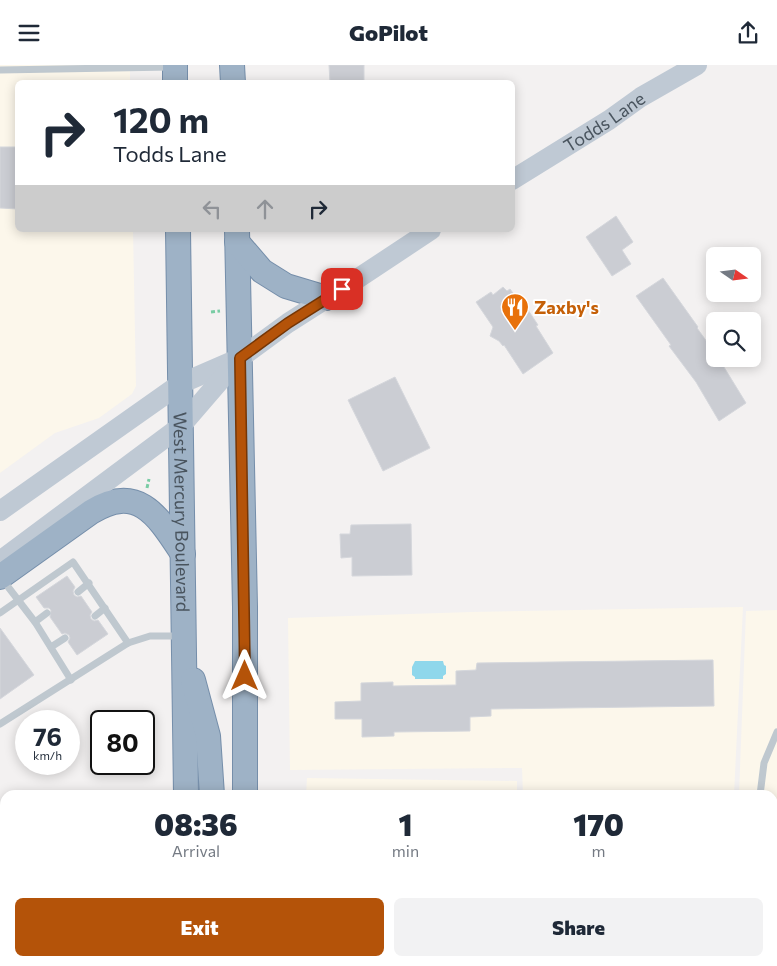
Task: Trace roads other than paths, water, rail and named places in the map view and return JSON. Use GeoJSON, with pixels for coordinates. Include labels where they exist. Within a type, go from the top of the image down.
{"type":"FeatureCollection","features":[{"type":"Feature","properties":{"kind":"highway"},"geometry":{"type":"LineString","coordinates":[[232,65],[232,80]]}},
{"type":"Feature","properties":{"kind":"highway","name":"West Mercury Boulevard"},"geometry":{"type":"LineString","coordinates":[[178,232],[186,790]]}},
{"type":"Feature","properties":{"kind":"highway"},"geometry":{"type":"LineString","coordinates":[[237,236],[262,271],[286,286],[326,298]]}},
{"type":"Feature","properties":{"kind":"highway"},"geometry":{"type":"LineString","coordinates":[[237,236],[245,607],[245,790]]}},
{"type":"Feature","properties":{"kind":"highway"},"geometry":{"type":"LineString","coordinates":[[0,577],[102,505],[120,501],[135,503],[155,514],[183,553]]}},
{"type":"Feature","properties":{"kind":"highway"},"geometry":{"type":"LineString","coordinates":[[184,645],[208,736],[212,790]]}},
{"type":"Feature","properties":{"kind":"main road","name":"Todds Lane"},"geometry":{"type":"LineString","coordinates":[[515,178],[609,120],[641,97],[697,65]]}},
{"type":"Feature","properties":{"kind":"main road"},"geometry":{"type":"LineString","coordinates":[[0,511],[180,384],[240,358],[326,298],[358,279],[427,232]]}},
{"type":"Feature","properties":{"kind":"main road"},"geometry":{"type":"LineString","coordinates":[[0,561],[181,426],[240,358]]}},
{"type":"Feature","properties":{"kind":"lane"},"geometry":{"type":"LineString","coordinates":[[0,70],[175,72]]}},
{"type":"Feature","properties":{"kind":"lane"},"geometry":{"type":"LineString","coordinates":[[0,613],[73,562],[128,643]]}},
{"type":"Feature","properties":{"kind":"lane"},"geometry":{"type":"LineString","coordinates":[[0,577],[35,622],[71,679]]}},
{"type":"Feature","properties":{"kind":"lane"},"geometry":{"type":"LineString","coordinates":[[78,592],[89,583]]}},
{"type":"Feature","properties":{"kind":"lane"},"geometry":{"type":"LineString","coordinates":[[95,616],[105,608]]}},
{"type":"Feature","properties":{"kind":"lane"},"geometry":{"type":"LineString","coordinates":[[35,622],[48,613]]}},
{"type":"Feature","properties":{"kind":"lane"},"geometry":{"type":"LineString","coordinates":[[0,724],[128,643],[150,637],[184,645]]}},
{"type":"Feature","properties":{"kind":"lane"},"geometry":{"type":"LineString","coordinates":[[52,647],[65,638]]}},
{"type":"Feature","properties":{"kind":"lane"},"geometry":{"type":"LineString","coordinates":[[761,790],[764,763],[777,732]]}},
{"type":"Feature","properties":{"kind":"water"},"geometry":{"type":"Polygon","coordinates":[[[415,661],[443,661],[446,666],[446,674],[443,676],[443,679],[415,679],[412,675],[412,667],[415,661]]]}},
{"type":"Feature","properties":{"kind":"place","name":"Zaxby's"},"geometry":{"type":"Point","coordinates":[515,331]}}]}
